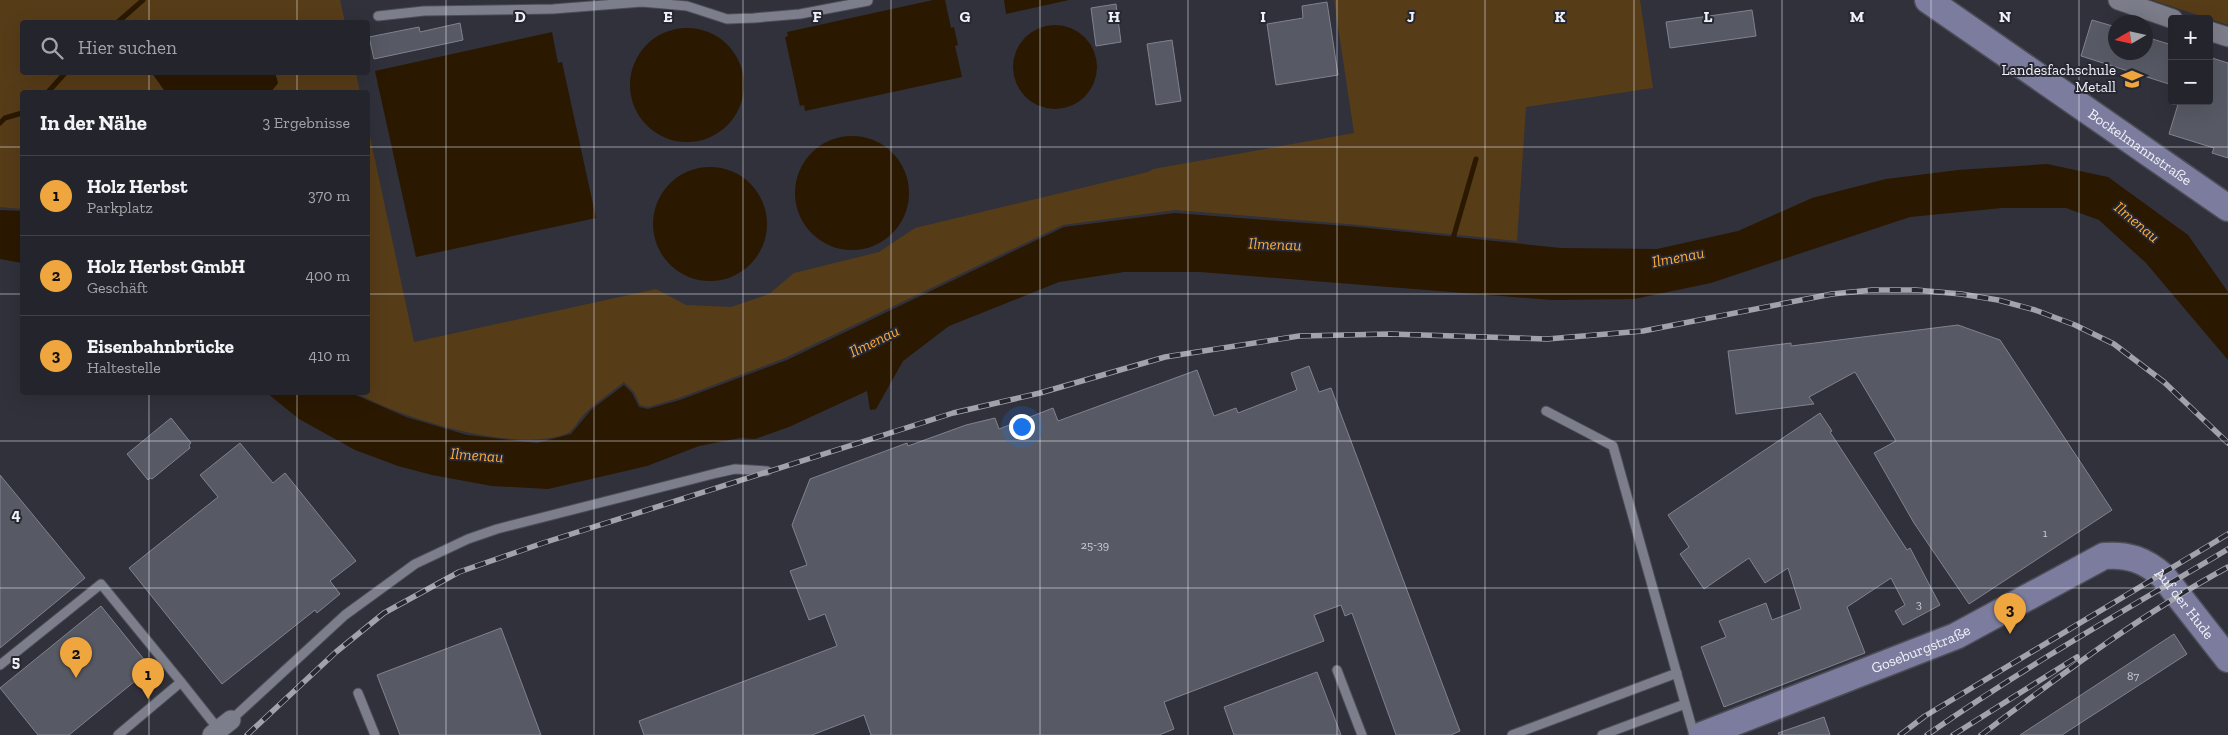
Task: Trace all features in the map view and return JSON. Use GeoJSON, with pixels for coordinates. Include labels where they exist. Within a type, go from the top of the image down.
{"type":"FeatureCollection","features":[{"type":"Feature","properties":{"kind":"street","name":"Bockelmannstraße"},"geometry":{"type":"LineString","coordinates":[[1928,0],[2228,208]]}},
{"type":"Feature","properties":{"kind":"street"},"geometry":{"type":"LineString","coordinates":[[2118,0],[2168,17]]}},
{"type":"Feature","properties":{"kind":"street"},"geometry":{"type":"LineString","coordinates":[[2213,32],[2228,37]]}},
{"type":"Feature","properties":{"kind":"street","name":"Goseburgstraße"},"geometry":{"type":"LineString","coordinates":[[1702,735],[1956,636],[2104,556],[2133,557]]}},
{"type":"Feature","properties":{"kind":"street","name":"Auf der Hude"},"geometry":{"type":"LineString","coordinates":[[2133,557],[2152,567],[2163,576],[2228,660]]}},
{"type":"Feature","properties":{"kind":"lane"},"geometry":{"type":"LineString","coordinates":[[378,16],[424,11],[553,9],[642,2],[687,6],[727,19],[800,14],[869,0]]}},
{"type":"Feature","properties":{"kind":"lane"},"geometry":{"type":"LineString","coordinates":[[1546,411],[1613,446],[1694,735]]}},
{"type":"Feature","properties":{"kind":"lane"},"geometry":{"type":"LineString","coordinates":[[0,666],[101,584],[221,728],[346,615],[415,564],[437,553],[497,529],[717,473],[735,469],[768,472]]}},
{"type":"Feature","properties":{"kind":"lane"},"geometry":{"type":"LineString","coordinates":[[1337,670],[1362,735]]}},
{"type":"Feature","properties":{"kind":"lane"},"geometry":{"type":"LineString","coordinates":[[1512,735],[1677,673]]}},
{"type":"Feature","properties":{"kind":"lane"},"geometry":{"type":"LineString","coordinates":[[118,735],[181,682]]}},
{"type":"Feature","properties":{"kind":"lane"},"geometry":{"type":"LineString","coordinates":[[358,693],[375,735]]}},
{"type":"Feature","properties":{"kind":"lane"},"geometry":{"type":"LineString","coordinates":[[1602,735],[1685,704]]}},
{"type":"Feature","properties":{"kind":"shaded area"},"geometry":{"type":"Polygon","coordinates":[[[0,0],[340,0],[345,20],[20,20],[20,75],[153,75],[164,90],[20,90],[20,209],[0,207],[0,0]]]}},
{"type":"Feature","properties":{"kind":"shaded area"},"geometry":{"type":"Polygon","coordinates":[[[1334,0],[1640,0],[1653,88],[1526,107],[1517,241],[1360,225],[1175,210],[1063,225],[785,358],[679,398],[648,407],[640,405],[634,392],[624,382],[590,409],[570,432],[547,439],[521,440],[461,431],[401,413],[360,395],[370,395],[370,136],[414,342],[656,289],[686,305],[731,307],[769,294],[794,273],[879,252],[915,228],[1148,172],[1153,169],[1354,133],[1334,0]]]}},
{"type":"Feature","properties":{"kind":"shaded area"},"geometry":{"type":"Polygon","coordinates":[[[2152,0],[2228,0],[2228,25],[2213,20],[2213,15],[2198,15],[2152,0]]]}},
{"type":"Feature","properties":{"kind":"shaded area"},"geometry":{"type":"Polygon","coordinates":[[[276,75],[356,75],[360,90],[273,90],[278,83],[276,75]]]}},
{"type":"Feature","properties":{"kind":"water"},"geometry":{"type":"Polygon","coordinates":[[[933,0],[945,0],[951,28],[954,27],[958,45],[955,46],[962,77],[805,111],[804,105],[800,106],[785,37],[788,36],[787,32],[933,0]]]}},
{"type":"Feature","properties":{"kind":"water"},"geometry":{"type":"Polygon","coordinates":[[[1004,0],[1069,0],[1006,14],[1004,0]]]}},
{"type":"Feature","properties":{"kind":"water"},"geometry":{"type":"Polygon","coordinates":[[[1047,25],[1063,25],[1079,32],[1090,43],[1097,59],[1094,83],[1085,97],[1079,102],[1063,109],[1047,109],[1031,102],[1020,91],[1013,75],[1013,59],[1020,43],[1031,32],[1047,25]]]}},
{"type":"Feature","properties":{"kind":"water"},"geometry":{"type":"Polygon","coordinates":[[[687,28],[709,32],[719,37],[735,53],[740,63],[744,85],[740,107],[735,117],[719,133],[709,138],[687,142],[665,138],[655,133],[639,117],[634,107],[630,85],[634,63],[639,53],[655,37],[665,32],[687,28]]]}},
{"type":"Feature","properties":{"kind":"water"},"geometry":{"type":"Polygon","coordinates":[[[552,32],[558,63],[562,62],[596,218],[416,257],[375,71],[552,32]]]}},
{"type":"Feature","properties":{"kind":"water"},"geometry":{"type":"Polygon","coordinates":[[[153,75],[276,75],[278,83],[273,90],[164,90],[153,75]]]}},
{"type":"Feature","properties":{"kind":"water"},"geometry":{"type":"Polygon","coordinates":[[[852,136],[874,140],[884,145],[900,161],[905,171],[909,193],[905,215],[900,225],[884,241],[874,246],[852,250],[830,246],[820,241],[804,225],[799,215],[795,193],[799,171],[804,161],[820,145],[830,140],[852,136]]]}},
{"type":"Feature","properties":{"kind":"water","name":"Ilmenau"},"geometry":{"type":"Polygon","coordinates":[[[2047,164],[2108,177],[2188,235],[2228,292],[2228,360],[2146,263],[2099,220],[2066,208],[2002,208],[1910,217],[1711,283],[1634,299],[1552,300],[1200,272],[1124,272],[1059,282],[949,326],[903,361],[876,409],[870,410],[867,391],[789,427],[755,439],[740,438],[699,446],[647,466],[548,489],[492,486],[432,475],[398,466],[355,450],[299,419],[269,395],[356,395],[406,417],[467,435],[537,443],[571,434],[592,409],[624,385],[632,393],[639,407],[648,409],[680,400],[787,360],[1064,227],[1175,213],[1359,227],[1561,248],[1657,249],[1738,231],[1812,198],[1886,179],[1958,170],[2047,164]]]}},
{"type":"Feature","properties":{"kind":"water"},"geometry":{"type":"Polygon","coordinates":[[[710,167],[732,171],[742,176],[758,192],[763,202],[767,224],[763,246],[758,256],[742,272],[732,277],[710,281],[688,277],[678,272],[662,256],[657,246],[653,224],[657,202],[662,192],[678,176],[688,171],[710,167]]]}},
{"type":"Feature","properties":{"kind":"water"},"geometry":{"type":"Polygon","coordinates":[[[0,210],[20,211],[20,263],[0,259],[0,210]]]}},
{"type":"Feature","properties":{"kind":"building"},"geometry":{"type":"Polygon","coordinates":[[[1327,2],[1338,75],[1276,85],[1267,24],[1303,18],[1302,6],[1327,2]]]}},
{"type":"Feature","properties":{"kind":"building"},"geometry":{"type":"Polygon","coordinates":[[[1116,4],[1121,42],[1096,46],[1091,8],[1116,4]]]}},
{"type":"Feature","properties":{"kind":"building"},"geometry":{"type":"Polygon","coordinates":[[[1752,10],[1756,36],[1670,48],[1666,22],[1752,10]]]}},
{"type":"Feature","properties":{"kind":"building"},"geometry":{"type":"Polygon","coordinates":[[[2092,20],[2108,25],[2108,60],[2153,60],[2153,39],[2168,44],[2168,84],[2081,56],[2092,20]]]}},
{"type":"Feature","properties":{"kind":"building"},"geometry":{"type":"Polygon","coordinates":[[[460,23],[463,40],[374,59],[370,37],[419,27],[420,32],[460,23]]]}},
{"type":"Feature","properties":{"kind":"building"},"geometry":{"type":"Polygon","coordinates":[[[1172,40],[1181,101],[1156,105],[1147,44],[1172,40]]]}},
{"type":"Feature","properties":{"kind":"building"},"geometry":{"type":"Polygon","coordinates":[[[2213,58],[2228,63],[2228,158],[2212,153],[2214,148],[2169,134],[2178,105],[2213,105],[2213,58]]]}},
{"type":"Feature","properties":{"kind":"building"},"geometry":{"type":"Polygon","coordinates":[[[1958,325],[2000,340],[2112,510],[1969,604],[1914,523],[1874,453],[1896,441],[1855,372],[1809,397],[1814,404],[1736,414],[1728,351],[1791,343],[1791,346],[1958,325]]]}},
{"type":"Feature","properties":{"kind":"building"},"geometry":{"type":"Polygon","coordinates":[[[1309,366],[1319,392],[1331,388],[1460,731],[1451,735],[1396,735],[1352,613],[1345,616],[1341,605],[1314,615],[1324,641],[1164,702],[1174,729],[1159,735],[871,735],[864,715],[812,735],[644,735],[639,721],[837,646],[825,614],[809,620],[790,571],[807,565],[792,525],[810,479],[907,443],[908,446],[966,425],[995,418],[999,429],[1053,408],[1058,421],[1197,370],[1214,416],[1236,408],[1238,413],[1297,390],[1291,373],[1309,366]]]}},
{"type":"Feature","properties":{"kind":"building"},"geometry":{"type":"Polygon","coordinates":[[[1820,413],[1832,431],[1830,432],[1907,550],[1910,548],[1940,605],[1903,625],[1895,611],[1905,605],[1891,578],[1847,607],[1865,653],[1724,707],[1701,647],[1726,637],[1719,621],[1766,603],[1772,620],[1801,609],[1788,568],[1765,583],[1749,558],[1704,589],[1680,554],[1689,547],[1668,515],[1820,413]]]}},
{"type":"Feature","properties":{"kind":"building"},"geometry":{"type":"Polygon","coordinates":[[[171,418],[191,443],[189,445],[190,448],[152,479],[148,480],[127,454],[171,418]]]}},
{"type":"Feature","properties":{"kind":"building"},"geometry":{"type":"Polygon","coordinates":[[[240,443],[273,483],[285,473],[356,561],[330,581],[340,594],[317,613],[315,610],[222,684],[129,568],[218,497],[200,475],[240,443]]]}},
{"type":"Feature","properties":{"kind":"building"},"geometry":{"type":"Polygon","coordinates":[[[0,475],[85,578],[0,648],[0,475]]]}},
{"type":"Feature","properties":{"kind":"building"},"geometry":{"type":"Polygon","coordinates":[[[101,606],[151,668],[69,735],[38,735],[0,688],[101,606]]]}},
{"type":"Feature","properties":{"kind":"building"},"geometry":{"type":"Polygon","coordinates":[[[501,628],[541,735],[400,735],[377,675],[501,628]]]}},
{"type":"Feature","properties":{"kind":"building"},"geometry":{"type":"Polygon","coordinates":[[[2174,634],[2187,654],[2062,735],[2020,735],[2174,634]]]}},
{"type":"Feature","properties":{"kind":"building"},"geometry":{"type":"Polygon","coordinates":[[[1317,672],[1341,735],[1234,735],[1224,707],[1317,672]]]}},
{"type":"Feature","properties":{"kind":"building"},"geometry":{"type":"Polygon","coordinates":[[[1824,717],[1830,735],[1779,735],[1778,733],[1824,717]]]}},
{"type":"Feature","properties":{"kind":"waterway"},"geometry":{"type":"LineString","coordinates":[[120,20],[143,0]]}},
{"type":"Feature","properties":{"kind":"waterway"},"geometry":{"type":"LineString","coordinates":[[50,90],[63,75]]}},
{"type":"Feature","properties":{"kind":"waterway"},"geometry":{"type":"LineString","coordinates":[[0,123],[5,118],[20,114]]}},
{"type":"Feature","properties":{"kind":"waterway"},"geometry":{"type":"LineString","coordinates":[[1452,242],[1476,159]]}},
{"type":"Feature","properties":{"kind":"railway"},"geometry":{"type":"LineString","coordinates":[[247,735],[336,652],[384,613],[459,572],[543,543],[953,413],[1040,393],[1165,357],[1299,336],[1390,334],[1547,339],[1643,331],[1832,294],[1872,290],[1916,290],[1961,294],[1998,300],[2035,310],[2075,325],[2114,344],[2164,382],[2228,443]]}},
{"type":"Feature","properties":{"kind":"railway"},"geometry":{"type":"LineString","coordinates":[[1900,735],[1925,716],[2228,534]]}},
{"type":"Feature","properties":{"kind":"railway"},"geometry":{"type":"LineString","coordinates":[[1927,735],[2038,662],[2228,549]]}},
{"type":"Feature","properties":{"kind":"railway"},"geometry":{"type":"LineString","coordinates":[[1981,735],[2132,625],[2228,567]]}},
{"type":"Feature","properties":{"kind":"railway"},"geometry":{"type":"LineString","coordinates":[[1953,735],[2077,657]]}},
{"type":"Feature","properties":{"kind":"place","name":"Landesfachschule Metall"},"geometry":{"type":"Point","coordinates":[2132,79]}},
{"type":"Feature","properties":{"kind":"place","name":"Eisenbahnbrücke"},"geometry":{"type":"Point","coordinates":[2010,634]}},
{"type":"Feature","properties":{"kind":"place","name":"Holz Herbst GmbH"},"geometry":{"type":"Point","coordinates":[76,678]}},
{"type":"Feature","properties":{"kind":"place","name":"Holz Herbst"},"geometry":{"type":"Point","coordinates":[148,699]}}]}
